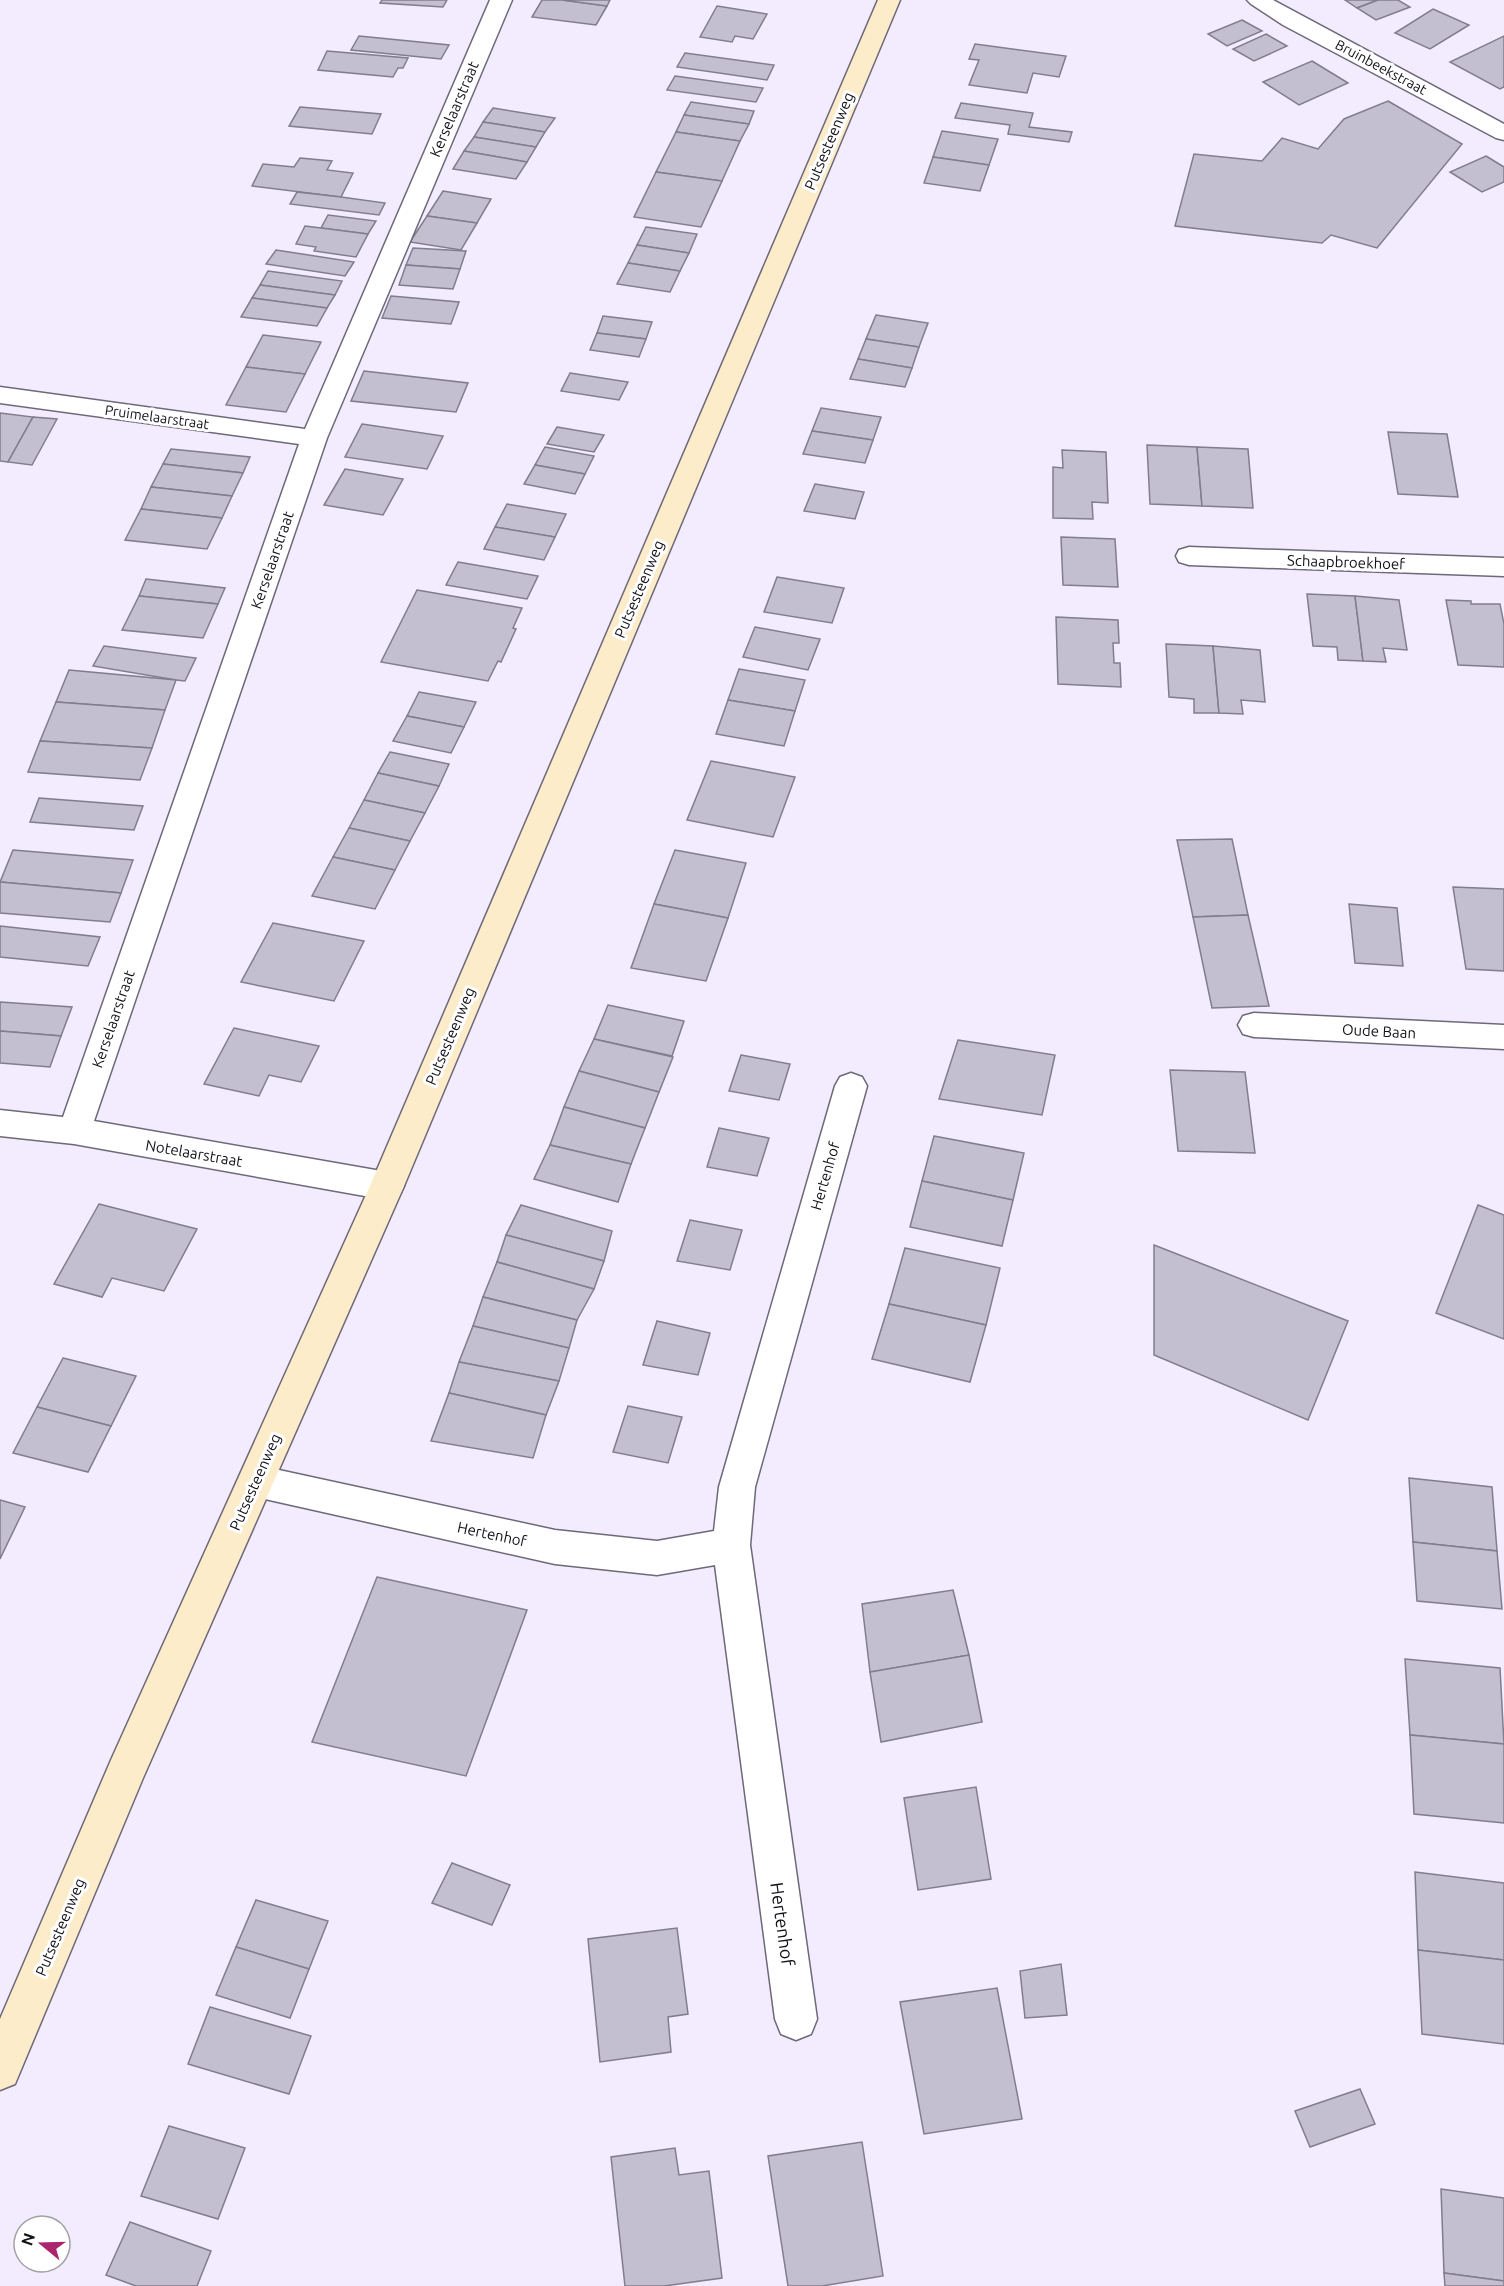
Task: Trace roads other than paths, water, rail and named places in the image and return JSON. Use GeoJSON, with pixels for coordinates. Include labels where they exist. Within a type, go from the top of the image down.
{"type":"FeatureCollection","features":[{"type":"Feature","properties":{"kind":"main road","name":"Putsesteenweg"},"geometry":{"type":"LineString","coordinates":[[0,2069],[125,1773],[387,1186],[890,0]]}},
{"type":"Feature","properties":{"kind":"street","name":"Kerselaarstraat"},"geometry":{"type":"LineString","coordinates":[[74,1131],[314,438],[501,0]]}},
{"type":"Feature","properties":{"kind":"street","name":"Bruinbeekstraat"},"geometry":{"type":"LineString","coordinates":[[1258,0],[1291,20],[1504,132]]}},
{"type":"Feature","properties":{"kind":"street","name":"Pruimelaarstraat"},"geometry":{"type":"LineString","coordinates":[[0,395],[314,438]]}},
{"type":"Feature","properties":{"kind":"street","name":"Schaapbroekhoef"},"geometry":{"type":"LineString","coordinates":[[1189,556],[1504,567]]}},
{"type":"Feature","properties":{"kind":"street","name":"Oude Baan"},"geometry":{"type":"LineString","coordinates":[[1254,1024],[1504,1037]]}},
{"type":"Feature","properties":{"kind":"street","name":"Hertenhof"},"geometry":{"type":"LineString","coordinates":[[796,2019],[731,1545],[737,1487],[850,1086]]}},
{"type":"Feature","properties":{"kind":"street","name":"Notelaarstraat"},"geometry":{"type":"LineString","coordinates":[[0,1123],[74,1131],[387,1186]]}},
{"type":"Feature","properties":{"kind":"street","name":"Hertenhof"},"geometry":{"type":"LineString","coordinates":[[256,1482],[555,1547],[657,1558],[731,1545]]}}]}
